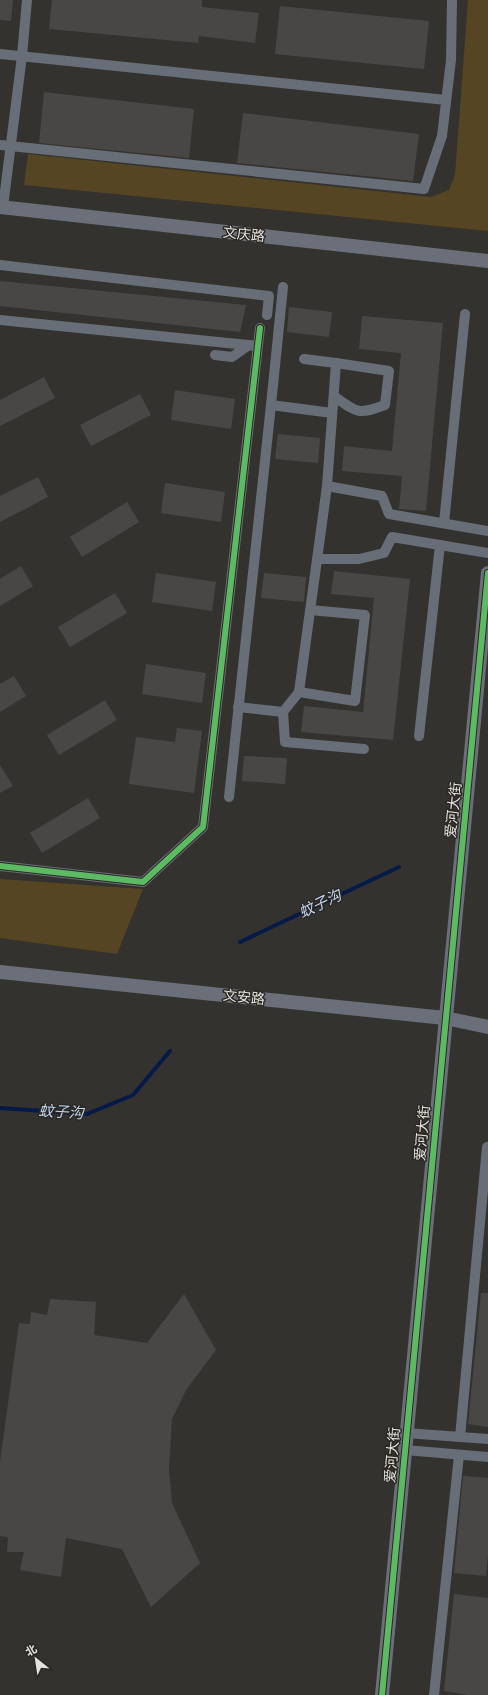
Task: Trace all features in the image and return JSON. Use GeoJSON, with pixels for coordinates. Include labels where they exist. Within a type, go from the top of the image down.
{"type":"FeatureCollection","features":[{"type":"Feature","properties":{"kind":"street"},"geometry":{"type":"LineString","coordinates":[[2,207],[22,56],[27,0]]}},
{"type":"Feature","properties":{"kind":"street"},"geometry":{"type":"LineString","coordinates":[[0,145],[424,189],[442,136],[451,60],[452,0]]}},
{"type":"Feature","properties":{"kind":"street"},"geometry":{"type":"LineString","coordinates":[[0,54],[446,100]]}},
{"type":"Feature","properties":{"kind":"street","name":"文庆路"},"geometry":{"type":"LineString","coordinates":[[2,207],[488,260]]}},
{"type":"Feature","properties":{"kind":"street"},"geometry":{"type":"LineString","coordinates":[[0,265],[269,296],[266,315]]}},
{"type":"Feature","properties":{"kind":"street"},"geometry":{"type":"LineString","coordinates":[[229,796],[271,405],[282,287]]}},
{"type":"Feature","properties":{"kind":"street"},"geometry":{"type":"LineString","coordinates":[[444,524],[464,314]]}},
{"type":"Feature","properties":{"kind":"street"},"geometry":{"type":"LineString","coordinates":[[0,320],[253,345]]}},
{"type":"Feature","properties":{"kind":"street"},"geometry":{"type":"LineString","coordinates":[[0,866],[143,882],[203,827],[253,345],[260,328]]}},
{"type":"Feature","properties":{"kind":"street"},"geometry":{"type":"LineString","coordinates":[[215,355],[232,357],[253,345]]}},
{"type":"Feature","properties":{"kind":"street"},"geometry":{"type":"LineString","coordinates":[[304,359],[389,371],[385,405],[365,412],[350,408],[334,396]]}},
{"type":"Feature","properties":{"kind":"street"},"geometry":{"type":"LineString","coordinates":[[336,363],[327,486],[299,692],[283,712],[285,742],[364,749]]}},
{"type":"Feature","properties":{"kind":"street"},"geometry":{"type":"LineString","coordinates":[[271,405],[332,414]]}},
{"type":"Feature","properties":{"kind":"street"},"geometry":{"type":"LineString","coordinates":[[327,486],[382,496],[389,514],[488,531]]}},
{"type":"Feature","properties":{"kind":"street"},"geometry":{"type":"LineString","coordinates":[[317,559],[359,559],[384,553],[392,537],[488,553]]}},
{"type":"Feature","properties":{"kind":"street"},"geometry":{"type":"LineString","coordinates":[[419,736],[440,545]]}},
{"type":"Feature","properties":{"kind":"street","name":"爱河大街"},"geometry":{"type":"LineString","coordinates":[[382,1695],[488,572]]}},
{"type":"Feature","properties":{"kind":"street"},"geometry":{"type":"LineString","coordinates":[[299,692],[355,701],[365,615],[310,610]]}},
{"type":"Feature","properties":{"kind":"street"},"geometry":{"type":"LineString","coordinates":[[238,707],[283,712]]}},
{"type":"Feature","properties":{"kind":"street","name":"文安路"},"geometry":{"type":"LineString","coordinates":[[0,972],[445,1018],[488,1026]]}},
{"type":"Feature","properties":{"kind":"street"},"geometry":{"type":"LineString","coordinates":[[460,1437],[487,1147]]}},
{"type":"Feature","properties":{"kind":"street"},"geometry":{"type":"LineString","coordinates":[[406,1433],[488,1439]]}},
{"type":"Feature","properties":{"kind":"street"},"geometry":{"type":"LineString","coordinates":[[405,1450],[488,1457]]}},
{"type":"Feature","properties":{"kind":"street"},"geometry":{"type":"LineString","coordinates":[[434,1695],[459,1455]]}},
{"type":"Feature","properties":{"kind":"shaded area"},"geometry":{"type":"Polygon","coordinates":[[[468,0],[488,0],[488,231],[24,185],[28,154],[431,197],[449,190],[455,175],[468,0]]]}},
{"type":"Feature","properties":{"kind":"shaded area"},"geometry":{"type":"Polygon","coordinates":[[[0,879],[143,889],[117,954],[0,938],[0,879]]]}},
{"type":"Feature","properties":{"kind":"building"},"geometry":{"type":"Polygon","coordinates":[[[0,0],[13,0],[11,21],[0,20],[0,0]]]}},
{"type":"Feature","properties":{"kind":"building"},"geometry":{"type":"Polygon","coordinates":[[[52,0],[202,0],[202,7],[259,13],[255,43],[199,36],[198,43],[49,29],[52,0]]]}},
{"type":"Feature","properties":{"kind":"building"},"geometry":{"type":"Polygon","coordinates":[[[280,6],[429,21],[424,69],[275,54],[280,6]]]}},
{"type":"Feature","properties":{"kind":"building"},"geometry":{"type":"Polygon","coordinates":[[[44,92],[194,109],[189,158],[39,143],[44,92]]]}},
{"type":"Feature","properties":{"kind":"building"},"geometry":{"type":"Polygon","coordinates":[[[243,113],[419,134],[413,181],[237,163],[243,113]]]}},
{"type":"Feature","properties":{"kind":"building"},"geometry":{"type":"Polygon","coordinates":[[[0,281],[246,305],[240,332],[0,306],[0,281]]]}},
{"type":"Feature","properties":{"kind":"building"},"geometry":{"type":"Polygon","coordinates":[[[289,307],[332,312],[329,337],[287,332],[289,307]]]}},
{"type":"Feature","properties":{"kind":"building"},"geometry":{"type":"Polygon","coordinates":[[[362,316],[443,323],[426,511],[399,509],[402,476],[342,471],[344,446],[392,451],[401,353],[359,349],[362,316]]]}},
{"type":"Feature","properties":{"kind":"building"},"geometry":{"type":"Polygon","coordinates":[[[44,377],[55,398],[0,426],[0,400],[44,377]]]}},
{"type":"Feature","properties":{"kind":"building"},"geometry":{"type":"Polygon","coordinates":[[[175,390],[235,399],[231,429],[171,420],[175,390]]]}},
{"type":"Feature","properties":{"kind":"building"},"geometry":{"type":"Polygon","coordinates":[[[140,394],[151,415],[91,446],[80,425],[140,394]]]}},
{"type":"Feature","properties":{"kind":"building"},"geometry":{"type":"Polygon","coordinates":[[[278,434],[320,438],[318,463],[275,459],[278,434]]]}},
{"type":"Feature","properties":{"kind":"building"},"geometry":{"type":"Polygon","coordinates":[[[38,477],[48,497],[0,522],[0,496],[38,477]]]}},
{"type":"Feature","properties":{"kind":"building"},"geometry":{"type":"Polygon","coordinates":[[[165,483],[225,492],[221,522],[161,513],[165,483]]]}},
{"type":"Feature","properties":{"kind":"building"},"geometry":{"type":"Polygon","coordinates":[[[127,502],[139,522],[82,557],[70,537],[127,502]]]}},
{"type":"Feature","properties":{"kind":"building"},"geometry":{"type":"Polygon","coordinates":[[[21,566],[33,586],[0,606],[0,579],[21,566]]]}},
{"type":"Feature","properties":{"kind":"building"},"geometry":{"type":"Polygon","coordinates":[[[334,571],[410,579],[393,740],[301,732],[304,706],[363,712],[374,598],[331,594],[334,571]]]}},
{"type":"Feature","properties":{"kind":"building"},"geometry":{"type":"Polygon","coordinates":[[[156,573],[216,582],[212,611],[152,602],[156,573]]]}},
{"type":"Feature","properties":{"kind":"building"},"geometry":{"type":"Polygon","coordinates":[[[264,573],[306,577],[304,602],[261,598],[264,573]]]}},
{"type":"Feature","properties":{"kind":"building"},"geometry":{"type":"Polygon","coordinates":[[[115,593],[127,613],[70,647],[58,627],[115,593]]]}},
{"type":"Feature","properties":{"kind":"building"},"geometry":{"type":"Polygon","coordinates":[[[146,664],[206,673],[202,703],[142,694],[146,664]]]}},
{"type":"Feature","properties":{"kind":"building"},"geometry":{"type":"Polygon","coordinates":[[[14,676],[26,696],[0,712],[0,684],[14,676]]]}},
{"type":"Feature","properties":{"kind":"building"},"geometry":{"type":"Polygon","coordinates":[[[105,700],[117,720],[59,755],[47,735],[105,700]]]}},
{"type":"Feature","properties":{"kind":"building"},"geometry":{"type":"Polygon","coordinates":[[[177,728],[202,731],[194,793],[129,784],[136,737],[175,742],[177,728]]]}},
{"type":"Feature","properties":{"kind":"building"},"geometry":{"type":"Polygon","coordinates":[[[244,756],[287,758],[285,784],[242,781],[244,756]]]}},
{"type":"Feature","properties":{"kind":"building"},"geometry":{"type":"Polygon","coordinates":[[[0,765],[13,786],[0,793],[0,765]]]}},
{"type":"Feature","properties":{"kind":"building"},"geometry":{"type":"Polygon","coordinates":[[[88,798],[100,818],[42,853],[30,833],[88,798]]]}},
{"type":"Feature","properties":{"kind":"building"},"geometry":{"type":"Polygon","coordinates":[[[481,1293],[488,1293],[488,1427],[468,1424],[481,1293]]]}},
{"type":"Feature","properties":{"kind":"building"},"geometry":{"type":"Polygon","coordinates":[[[184,1294],[216,1350],[186,1390],[172,1419],[169,1469],[172,1503],[200,1563],[151,1607],[122,1549],[66,1538],[61,1577],[20,1570],[24,1552],[7,1552],[8,1537],[0,1536],[0,1462],[19,1323],[30,1324],[31,1312],[47,1315],[50,1299],[96,1302],[94,1335],[147,1343],[184,1294]]]}},
{"type":"Feature","properties":{"kind":"building"},"geometry":{"type":"Polygon","coordinates":[[[463,1476],[488,1478],[488,1555],[486,1576],[454,1573],[463,1476]]]}},
{"type":"Feature","properties":{"kind":"building"},"geometry":{"type":"Polygon","coordinates":[[[454,1594],[488,1598],[488,1695],[467,1695],[444,1691],[454,1594]]]}},
{"type":"Feature","properties":{"kind":"waterway","name":"蚊子沟"},"geometry":{"type":"LineString","coordinates":[[240,942],[399,867]]}},
{"type":"Feature","properties":{"kind":"waterway","name":"蚊子沟"},"geometry":{"type":"LineString","coordinates":[[0,1108],[87,1114],[133,1095],[170,1051]]}},
{"type":"Feature","properties":{"kind":"cycle path"},"geometry":{"type":"LineString","coordinates":[[0,866],[143,882],[203,827],[260,328]]}},
{"type":"Feature","properties":{"kind":"cycle path"},"geometry":{"type":"LineString","coordinates":[[382,1695],[488,573]]}}]}
